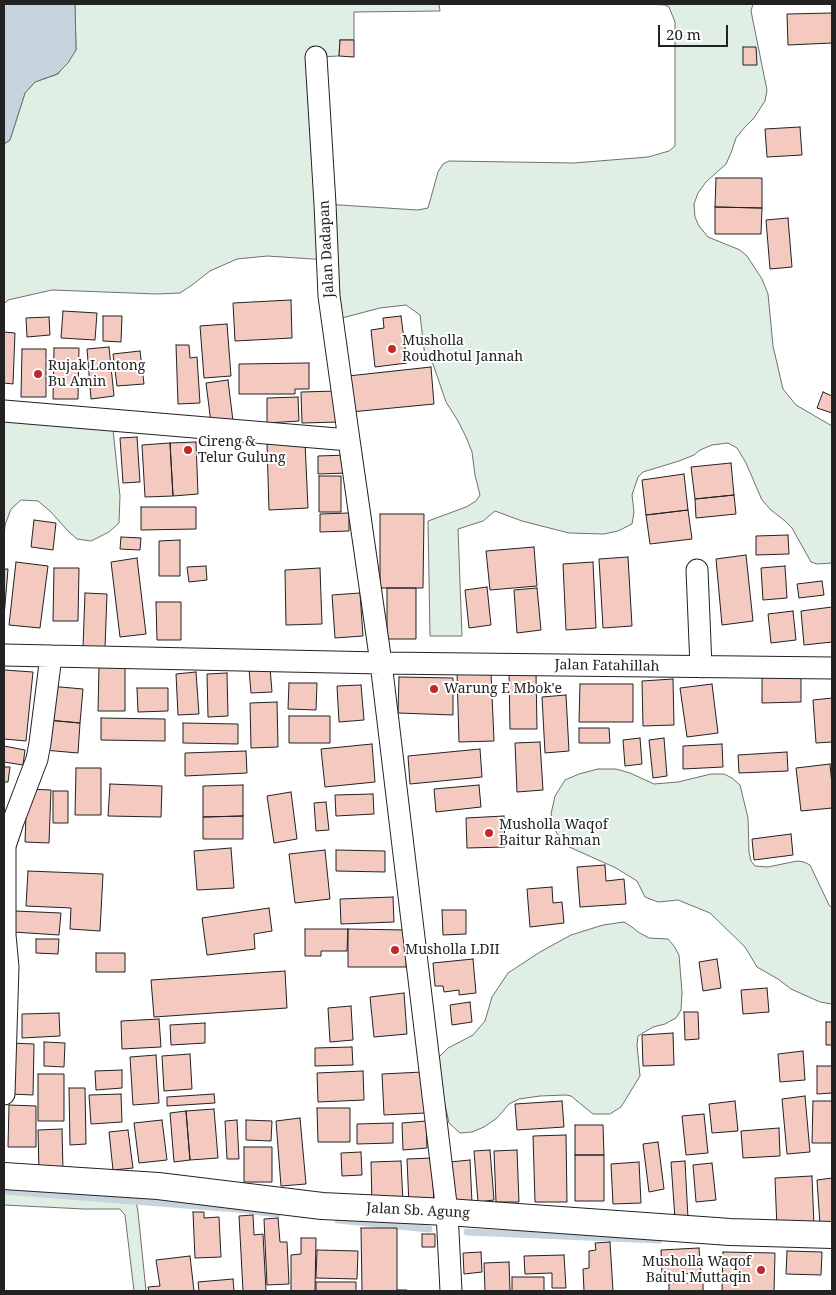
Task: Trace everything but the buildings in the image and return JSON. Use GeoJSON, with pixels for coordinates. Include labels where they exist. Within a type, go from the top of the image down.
{"type":"FeatureCollection","features":[{"type":"Feature","properties":{"kind":"street","name":"Jalan Dadapan"},"geometry":{"type":"LineString","coordinates":[[316,57],[326,213],[328,296],[382,663],[447,1212],[451,1291]]}},
{"type":"Feature","properties":{"kind":"street"},"geometry":{"type":"LineString","coordinates":[[4,411],[349,440]]}},
{"type":"Feature","properties":{"kind":"street"},"geometry":{"type":"LineString","coordinates":[[697,570],[700,667]]}},
{"type":"Feature","properties":{"kind":"street","name":"Jalan Fatahillah"},"geometry":{"type":"LineString","coordinates":[[4,655],[382,663],[832,668]]}},
{"type":"Feature","properties":{"kind":"street"},"geometry":{"type":"LineString","coordinates":[[4,1094],[8,967],[5,936],[5,846],[10,828],[37,759],[51,656]]}},
{"type":"Feature","properties":{"kind":"street","name":"Jalan Sb. Agung"},"geometry":{"type":"LineString","coordinates":[[4,1176],[158,1186],[322,1206],[447,1212],[730,1232],[832,1235]]}},
{"type":"Feature","properties":{"kind":"green space"},"geometry":{"type":"Polygon","coordinates":[[[75,4],[439,4],[440,11],[354,12],[354,40],[340,40],[339,56],[317,57],[324,204],[418,210],[428,208],[438,172],[443,164],[449,161],[574,163],[648,157],[669,151],[675,146],[675,22],[669,7],[647,4],[753,4],[751,11],[767,90],[765,101],[754,118],[736,138],[726,164],[706,182],[698,193],[694,204],[695,217],[699,226],[708,237],[740,250],[747,256],[762,279],[768,294],[773,346],[783,389],[796,405],[832,426],[832,563],[817,564],[811,562],[792,528],[762,500],[746,463],[737,448],[728,443],[712,445],[679,461],[643,472],[638,477],[632,495],[634,512],[632,524],[618,531],[604,534],[569,533],[522,521],[495,511],[483,521],[458,529],[462,636],[430,636],[428,521],[466,507],[476,501],[480,495],[472,452],[458,421],[446,402],[433,364],[425,357],[420,315],[406,305],[380,308],[342,318],[328,260],[267,256],[237,259],[210,271],[180,293],[157,294],[52,290],[8,300],[4,304],[4,144],[10,140],[25,93],[35,82],[58,74],[76,50],[75,4]]]}},
{"type":"Feature","properties":{"kind":"green space"},"geometry":{"type":"Polygon","coordinates":[[[4,411],[112,420],[120,496],[119,523],[109,532],[91,541],[77,539],[38,501],[21,500],[11,509],[5,525],[4,538],[4,411]]]}},
{"type":"Feature","properties":{"kind":"green space"},"geometry":{"type":"Polygon","coordinates":[[[598,769],[616,769],[654,784],[678,782],[711,774],[724,774],[740,785],[748,818],[751,861],[755,866],[768,867],[797,861],[810,865],[832,908],[832,1004],[820,1002],[791,989],[757,967],[745,947],[710,913],[678,900],[658,902],[645,897],[637,881],[616,868],[567,846],[556,832],[551,814],[555,796],[565,780],[598,769]]]}},
{"type":"Feature","properties":{"kind":"green space"},"geometry":{"type":"Polygon","coordinates":[[[624,922],[649,938],[668,939],[674,946],[679,955],[682,992],[681,1010],[676,1018],[665,1024],[653,1027],[638,1036],[640,1076],[621,1107],[610,1114],[593,1114],[571,1096],[540,1096],[519,1099],[509,1104],[497,1118],[484,1127],[472,1132],[460,1133],[449,1123],[438,1073],[439,1057],[448,1048],[473,1035],[485,1021],[492,997],[508,973],[571,935],[603,925],[624,922]]]}},
{"type":"Feature","properties":{"kind":"green space"},"geometry":{"type":"Polygon","coordinates":[[[4,1191],[136,1201],[146,1291],[134,1291],[125,1215],[120,1209],[4,1205],[4,1191]]]}},
{"type":"Feature","properties":{"kind":"shaded area"},"geometry":{"type":"Polygon","coordinates":[[[4,4],[75,4],[76,50],[68,63],[57,74],[35,82],[25,93],[10,140],[4,144],[4,4]]]}},
{"type":"Feature","properties":{"kind":"waterway"},"geometry":{"type":"LineString","coordinates":[[4,1191],[237,1209],[277,1214]]}},
{"type":"Feature","properties":{"kind":"waterway"},"geometry":{"type":"LineString","coordinates":[[338,1220],[429,1229]]}},
{"type":"Feature","properties":{"kind":"waterway"},"geometry":{"type":"LineString","coordinates":[[467,1232],[659,1240]]}},
{"type":"Feature","properties":{"kind":"place","name":"Musholla Roudhotul Jannah"},"geometry":{"type":"Point","coordinates":[392,349]}},
{"type":"Feature","properties":{"kind":"place","name":"Rujak Lontong Bu Amin"},"geometry":{"type":"Point","coordinates":[38,374]}},
{"type":"Feature","properties":{"kind":"place","name":"Cireng & Telur Gulung"},"geometry":{"type":"Point","coordinates":[188,450]}},
{"type":"Feature","properties":{"kind":"place","name":"Warung E Mbok'e"},"geometry":{"type":"Point","coordinates":[434,689]}},
{"type":"Feature","properties":{"kind":"place","name":"Musholla Waqof Baitur Rahman"},"geometry":{"type":"Point","coordinates":[489,833]}},
{"type":"Feature","properties":{"kind":"place","name":"Musholla LDII"},"geometry":{"type":"Point","coordinates":[395,950]}},
{"type":"Feature","properties":{"kind":"place","name":"Musholla Waqof Baitul Muttaqin"},"geometry":{"type":"Point","coordinates":[761,1270]}}]}
